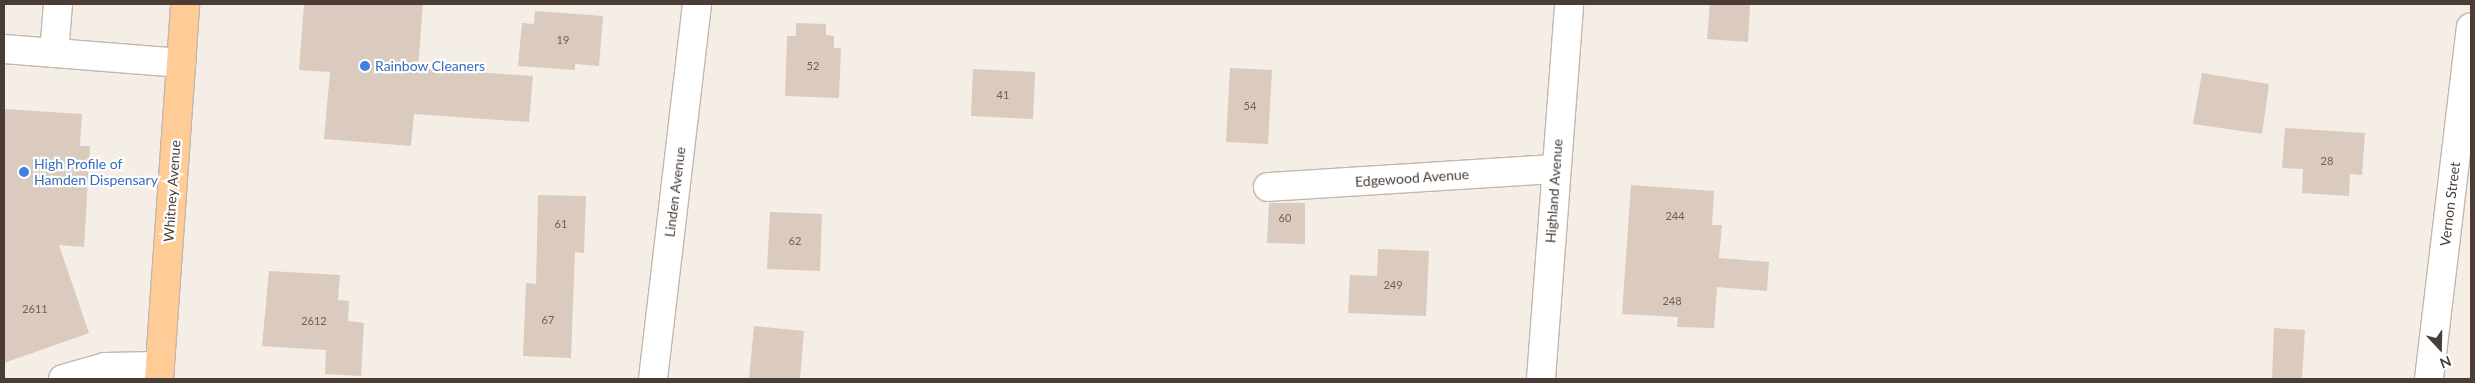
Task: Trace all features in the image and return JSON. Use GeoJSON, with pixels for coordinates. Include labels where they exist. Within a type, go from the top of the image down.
{"type":"FeatureCollection","features":[{"type":"Feature","properties":{"kind":"main road","name":"Whitney Avenue"},"geometry":{"type":"LineString","coordinates":[[160,373],[185,4]]}},
{"type":"Feature","properties":{"kind":"street"},"geometry":{"type":"LineString","coordinates":[[54,53],[58,4]]}},
{"type":"Feature","properties":{"kind":"street","name":"Linden Avenue"},"geometry":{"type":"LineString","coordinates":[[653,379],[697,4]]}},
{"type":"Feature","properties":{"kind":"street","name":"Highland Avenue"},"geometry":{"type":"LineString","coordinates":[[1541,379],[1555,169],[1569,4]]}},
{"type":"Feature","properties":{"kind":"street","name":"Vernon Street"},"geometry":{"type":"LineString","coordinates":[[2429,379],[2471,28]]}},
{"type":"Feature","properties":{"kind":"street"},"geometry":{"type":"LineString","coordinates":[[4,49],[181,63]]}},
{"type":"Feature","properties":{"kind":"street","name":"Edgewood Avenue"},"geometry":{"type":"LineString","coordinates":[[1268,187],[1555,169]]}},
{"type":"Feature","properties":{"kind":"street"},"geometry":{"type":"LineString","coordinates":[[63,379],[98,374],[160,373]]}},
{"type":"Feature","properties":{"kind":"building"},"geometry":{"type":"Polygon","coordinates":[[[304,4],[423,4],[418,68],[533,76],[529,122],[414,114],[411,146],[324,139],[330,72],[299,70],[304,4]]]}},
{"type":"Feature","properties":{"kind":"building"},"geometry":{"type":"Polygon","coordinates":[[[1710,4],[1750,4],[1748,42],[1707,39],[1710,4]]]}},
{"type":"Feature","properties":{"kind":"building"},"geometry":{"type":"Polygon","coordinates":[[[535,11],[603,16],[599,66],[575,64],[575,70],[518,66],[522,23],[534,24],[535,11]]]}},
{"type":"Feature","properties":{"kind":"building"},"geometry":{"type":"Polygon","coordinates":[[[796,23],[826,24],[826,35],[834,36],[834,48],[841,48],[839,98],[785,96],[787,36],[796,36],[796,23]]]}},
{"type":"Feature","properties":{"kind":"building"},"geometry":{"type":"Polygon","coordinates":[[[1230,68],[1272,70],[1268,144],[1226,142],[1230,68]]]}},
{"type":"Feature","properties":{"kind":"building"},"geometry":{"type":"Polygon","coordinates":[[[973,69],[1035,72],[1033,119],[971,116],[973,69]]]}},
{"type":"Feature","properties":{"kind":"building"},"geometry":{"type":"Polygon","coordinates":[[[2202,73],[2269,84],[2262,134],[2193,124],[2202,73]]]}},
{"type":"Feature","properties":{"kind":"building"},"geometry":{"type":"Polygon","coordinates":[[[4,109],[82,114],[80,146],[90,146],[84,247],[59,245],[89,333],[4,363],[4,109]]]}},
{"type":"Feature","properties":{"kind":"building"},"geometry":{"type":"Polygon","coordinates":[[[2285,128],[2365,133],[2362,175],[2350,174],[2349,196],[2302,193],[2303,169],[2282,168],[2285,128]]]}},
{"type":"Feature","properties":{"kind":"building"},"geometry":{"type":"Polygon","coordinates":[[[1631,185],[1714,191],[1712,225],[1722,225],[1719,258],[1769,262],[1767,291],[1717,287],[1714,328],[1677,327],[1678,317],[1622,314],[1631,185]]]}},
{"type":"Feature","properties":{"kind":"building"},"geometry":{"type":"Polygon","coordinates":[[[538,195],[586,196],[584,253],[575,252],[571,358],[523,356],[526,283],[536,284],[538,195]]]}},
{"type":"Feature","properties":{"kind":"building"},"geometry":{"type":"Polygon","coordinates":[[[1269,203],[1305,203],[1305,244],[1267,243],[1269,203]]]}},
{"type":"Feature","properties":{"kind":"building"},"geometry":{"type":"Polygon","coordinates":[[[770,212],[822,214],[820,271],[767,269],[770,212]]]}},
{"type":"Feature","properties":{"kind":"building"},"geometry":{"type":"Polygon","coordinates":[[[1378,249],[1429,251],[1426,316],[1348,313],[1350,275],[1377,276],[1378,249]]]}},
{"type":"Feature","properties":{"kind":"building"},"geometry":{"type":"Polygon","coordinates":[[[269,271],[340,275],[338,300],[349,301],[348,321],[364,323],[361,376],[325,374],[326,350],[262,346],[269,271]]]}},
{"type":"Feature","properties":{"kind":"building"},"geometry":{"type":"Polygon","coordinates":[[[754,326],[804,331],[800,379],[749,379],[754,326]]]}},
{"type":"Feature","properties":{"kind":"building"},"geometry":{"type":"Polygon","coordinates":[[[2274,328],[2305,330],[2302,379],[2272,379],[2274,328]]]}},
{"type":"Feature","properties":{"kind":"place","name":"Rainbow Cleaners"},"geometry":{"type":"Point","coordinates":[365,66]}},
{"type":"Feature","properties":{"kind":"place","name":"High Profile of Hamden Dispensary"},"geometry":{"type":"Point","coordinates":[24,172]}}]}
